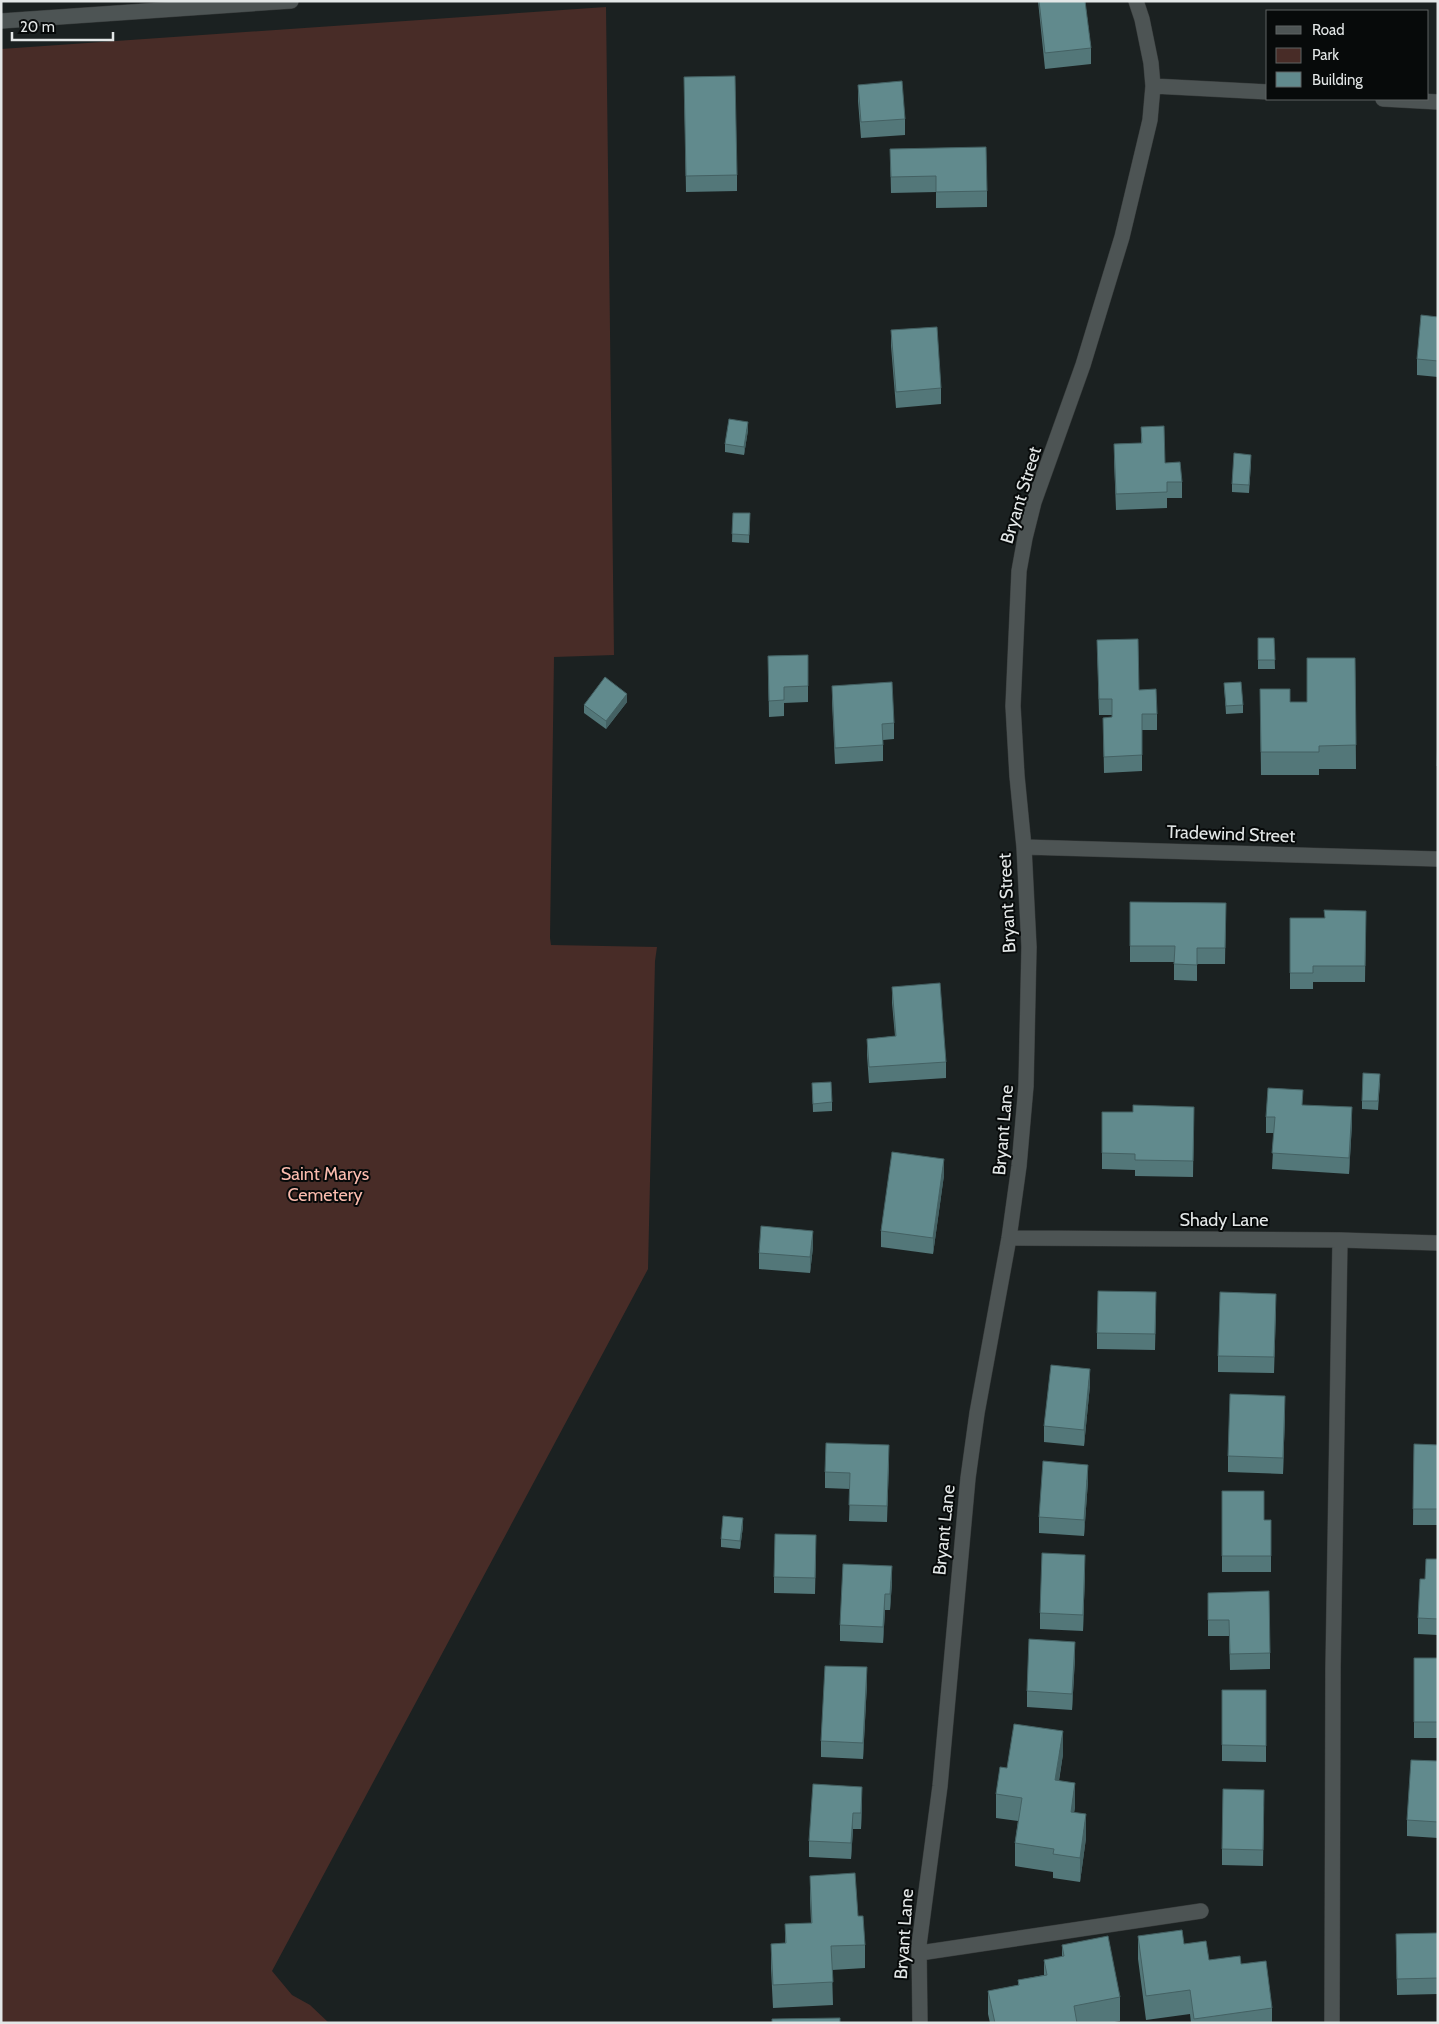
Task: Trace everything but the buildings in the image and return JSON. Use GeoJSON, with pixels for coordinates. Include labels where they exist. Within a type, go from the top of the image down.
{"type":"FeatureCollection","features":[{"type":"Feature","properties":{"kind":"street"},"geometry":{"type":"LineString","coordinates":[[1,22],[291,1]]}},
{"type":"Feature","properties":{"kind":"street","name":"Bryant Street"},"geometry":{"type":"LineString","coordinates":[[1028,1044],[1029,947],[1024,847],[1014,749],[1013,706],[1017,604],[1025,538],[1034,502],[1080,374],[1122,236],[1150,120],[1153,86],[1147,41],[1136,1]]}},
{"type":"Feature","properties":{"kind":"street"},"geometry":{"type":"LineString","coordinates":[[1153,86],[1266,92]]}},
{"type":"Feature","properties":{"kind":"street"},"geometry":{"type":"LineString","coordinates":[[1401,100],[1438,102]]}},
{"type":"Feature","properties":{"kind":"street","name":"Tradewind Street"},"geometry":{"type":"LineString","coordinates":[[1024,847],[1438,859]]}},
{"type":"Feature","properties":{"kind":"street","name":"Bryant Lane"},"geometry":{"type":"LineString","coordinates":[[920,2023],[920,1954],[925,1892],[940,1786],[968,1478],[979,1403],[1009,1238],[1020,1157],[1028,1044]]}},
{"type":"Feature","properties":{"kind":"street","name":"Shady Lane"},"geometry":{"type":"LineString","coordinates":[[1009,1238],[1340,1240],[1438,1243]]}},
{"type":"Feature","properties":{"kind":"street"},"geometry":{"type":"LineString","coordinates":[[1332,2023],[1333,1669],[1340,1240]]}},
{"type":"Feature","properties":{"kind":"street"},"geometry":{"type":"LineString","coordinates":[[920,1954],[1201,1911]]}},
{"type":"Feature","properties":{"kind":"green space","name":"Saint Marys Cemetery"},"geometry":{"type":"Polygon","coordinates":[[[606,7],[614,655],[554,657],[550,938],[551,945],[657,947],[655,961],[648,1269],[272,1971],[292,1995],[310,2005],[329,2023],[1,2023],[1,49],[606,7]]]}}]}
